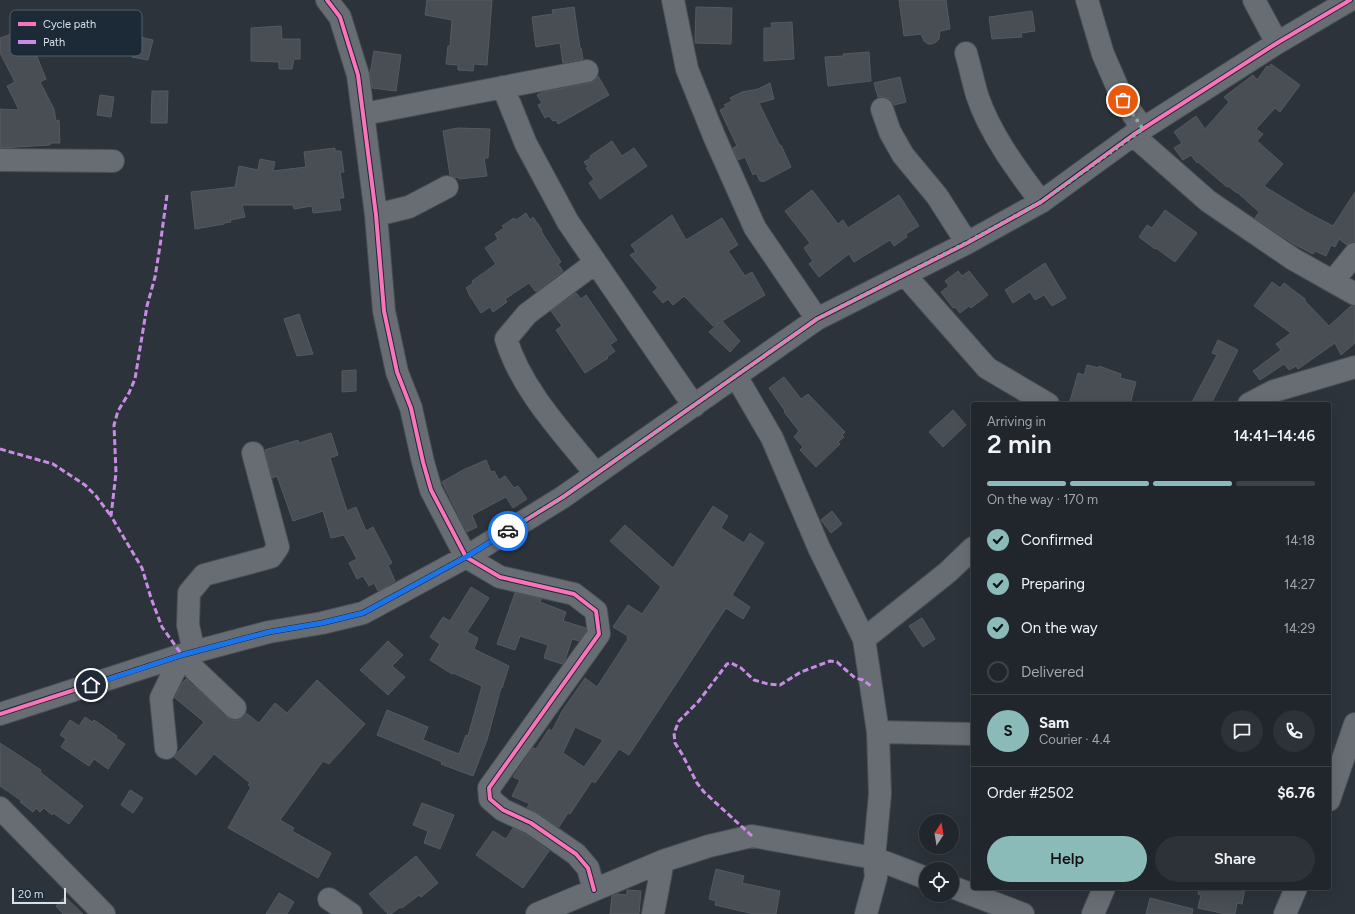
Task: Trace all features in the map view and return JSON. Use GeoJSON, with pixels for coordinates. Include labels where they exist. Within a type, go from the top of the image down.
{"type":"FeatureCollection","features":[{"type":"Feature","properties":{"kind":"street"},"geometry":{"type":"LineString","coordinates":[[327,0],[340,17],[358,75],[376,215],[384,311],[397,372],[411,408],[422,462],[431,490],[466,557],[500,577],[574,594],[596,611],[599,634],[489,788],[490,799],[503,810],[531,823],[576,854],[588,868],[594,890]]}},
{"type":"Feature","properties":{"kind":"street"},"geometry":{"type":"LineString","coordinates":[[673,0],[687,69],[714,136],[756,228],[817,319]]}},
{"type":"Feature","properties":{"kind":"street"},"geometry":{"type":"LineString","coordinates":[[1087,0],[1103,54],[1138,132],[1208,202],[1293,259],[1355,294]]}},
{"type":"Feature","properties":{"kind":"street"},"geometry":{"type":"LineString","coordinates":[[1254,0],[1277,43]]}},
{"type":"Feature","properties":{"kind":"street"},"geometry":{"type":"LineString","coordinates":[[0,714],[188,654],[269,632],[322,623],[363,613],[466,557],[563,497],[817,319],[905,275],[1041,202],[1138,132],[1277,43],[1351,0],[1355,4]]}},
{"type":"Feature","properties":{"kind":"street"},"geometry":{"type":"LineString","coordinates":[[966,53],[977,96],[994,133],[1018,172],[1041,202]]}},
{"type":"Feature","properties":{"kind":"street"},"geometry":{"type":"LineString","coordinates":[[364,114],[587,71]]}},
{"type":"Feature","properties":{"kind":"street"},"geometry":{"type":"LineString","coordinates":[[503,88],[526,144],[568,222],[694,406]]}},
{"type":"Feature","properties":{"kind":"street"},"geometry":{"type":"LineString","coordinates":[[882,109],[890,132],[903,155],[937,196],[966,243]]}},
{"type":"Feature","properties":{"kind":"street"},"geometry":{"type":"LineString","coordinates":[[0,160],[113,162]]}},
{"type":"Feature","properties":{"kind":"street"},"geometry":{"type":"LineString","coordinates":[[376,215],[409,207],[447,186]]}},
{"type":"Feature","properties":{"kind":"street"},"geometry":{"type":"LineString","coordinates":[[1333,281],[1355,254]]}},
{"type":"Feature","properties":{"kind":"street"},"geometry":{"type":"LineString","coordinates":[[595,263],[527,314],[506,339],[511,356],[540,404],[596,474]]}},
{"type":"Feature","properties":{"kind":"street"},"geometry":{"type":"LineString","coordinates":[[905,275],[986,368],[1045,402]]}},
{"type":"Feature","properties":{"kind":"street"},"geometry":{"type":"LineString","coordinates":[[1253,402],[1274,391],[1355,367]]}},
{"type":"Feature","properties":{"kind":"street"},"geometry":{"type":"LineString","coordinates":[[736,376],[772,438],[819,548],[864,639],[878,732],[880,794],[874,858],[876,877],[866,914]]}},
{"type":"Feature","properties":{"kind":"street"},"geometry":{"type":"LineString","coordinates":[[166,748],[161,698],[188,654],[189,593],[204,575],[271,557],[278,547],[253,453]]}},
{"type":"Feature","properties":{"kind":"street"},"geometry":{"type":"LineString","coordinates":[[864,639],[948,572],[971,550]]}},
{"type":"Feature","properties":{"kind":"street"},"geometry":{"type":"LineString","coordinates":[[188,654],[235,708]]}},
{"type":"Feature","properties":{"kind":"street"},"geometry":{"type":"LineString","coordinates":[[1331,794],[1355,724]]}},
{"type":"Feature","properties":{"kind":"street"},"geometry":{"type":"LineString","coordinates":[[878,732],[971,734]]}},
{"type":"Feature","properties":{"kind":"street"},"geometry":{"type":"LineString","coordinates":[[0,808],[104,914]]}},
{"type":"Feature","properties":{"kind":"street"},"geometry":{"type":"LineString","coordinates":[[537,914],[663,861],[709,846],[752,836],[874,858],[919,875]]}},
{"type":"Feature","properties":{"kind":"street"},"geometry":{"type":"LineString","coordinates":[[653,914],[663,861]]}},
{"type":"Feature","properties":{"kind":"street"},"geometry":{"type":"LineString","coordinates":[[959,890],[1023,914]]}},
{"type":"Feature","properties":{"kind":"street"},"geometry":{"type":"LineString","coordinates":[[1092,914],[1103,890]]}},
{"type":"Feature","properties":{"kind":"street"},"geometry":{"type":"LineString","coordinates":[[1285,914],[1295,890]]}},
{"type":"Feature","properties":{"kind":"street"},"geometry":{"type":"LineString","coordinates":[[329,899],[351,914]]}},
{"type":"Feature","properties":{"kind":"building"},"geometry":{"type":"Polygon","coordinates":[[[427,0],[492,0],[487,65],[474,64],[473,71],[458,70],[458,65],[446,64],[448,46],[450,46],[452,20],[425,15],[427,0]]]}},
{"type":"Feature","properties":{"kind":"building"},"geometry":{"type":"Polygon","coordinates":[[[899,0],[946,0],[950,29],[940,31],[939,39],[932,44],[928,44],[924,41],[921,34],[904,36],[899,0]]]}},
{"type":"Feature","properties":{"kind":"building"},"geometry":{"type":"Polygon","coordinates":[[[574,7],[583,59],[563,63],[560,43],[536,47],[532,17],[553,14],[552,10],[574,7]]]}},
{"type":"Feature","properties":{"kind":"building"},"geometry":{"type":"Polygon","coordinates":[[[696,7],[732,8],[731,44],[695,43],[696,7]]]}},
{"type":"Feature","properties":{"kind":"building"},"geometry":{"type":"Polygon","coordinates":[[[1032,11],[1035,31],[1021,33],[1022,37],[992,39],[989,17],[1032,11]]]}},
{"type":"Feature","properties":{"kind":"building"},"geometry":{"type":"Polygon","coordinates":[[[792,22],[794,59],[764,61],[764,28],[772,28],[771,23],[792,22]]]}},
{"type":"Feature","properties":{"kind":"building"},"geometry":{"type":"Polygon","coordinates":[[[281,26],[282,39],[300,39],[300,59],[294,59],[292,69],[279,69],[279,62],[251,61],[251,28],[281,26]]]}},
{"type":"Feature","properties":{"kind":"building"},"geometry":{"type":"Polygon","coordinates":[[[10,35],[10,56],[37,56],[46,79],[40,82],[54,109],[56,121],[59,120],[60,143],[0,148],[0,109],[19,110],[7,86],[15,82],[0,53],[0,38],[10,35]]]}},
{"type":"Feature","properties":{"kind":"building"},"geometry":{"type":"Polygon","coordinates":[[[142,37],[153,40],[148,60],[132,57],[142,56],[142,37]]]}},
{"type":"Feature","properties":{"kind":"building"},"geometry":{"type":"Polygon","coordinates":[[[374,51],[401,55],[396,91],[372,88],[370,74],[374,51]]]}},
{"type":"Feature","properties":{"kind":"building"},"geometry":{"type":"Polygon","coordinates":[[[869,52],[871,81],[828,86],[825,57],[869,52]]]}},
{"type":"Feature","properties":{"kind":"building"},"geometry":{"type":"Polygon","coordinates":[[[1271,64],[1300,85],[1280,112],[1275,108],[1256,129],[1263,134],[1257,141],[1283,164],[1264,186],[1308,213],[1333,226],[1355,192],[1355,242],[1350,242],[1347,245],[1339,239],[1335,247],[1331,245],[1326,256],[1315,251],[1313,254],[1294,244],[1255,218],[1259,212],[1237,192],[1228,186],[1227,187],[1198,162],[1197,163],[1191,155],[1183,160],[1174,148],[1182,143],[1174,132],[1196,116],[1205,129],[1229,102],[1224,97],[1253,75],[1257,80],[1267,66],[1269,67],[1271,64]]]}},
{"type":"Feature","properties":{"kind":"building"},"geometry":{"type":"Polygon","coordinates":[[[598,76],[609,95],[558,124],[556,120],[553,121],[549,116],[545,118],[538,105],[542,103],[537,95],[543,92],[589,83],[595,81],[598,76]]]}},
{"type":"Feature","properties":{"kind":"building"},"geometry":{"type":"Polygon","coordinates":[[[900,77],[906,102],[894,105],[890,99],[878,97],[874,83],[900,77]]]}},
{"type":"Feature","properties":{"kind":"building"},"geometry":{"type":"Polygon","coordinates":[[[770,83],[774,99],[759,103],[791,167],[763,182],[760,181],[756,173],[753,175],[745,157],[738,160],[733,148],[737,146],[720,110],[726,107],[724,105],[732,101],[730,98],[742,92],[758,89],[770,83]]]}},
{"type":"Feature","properties":{"kind":"building"},"geometry":{"type":"Polygon","coordinates":[[[152,91],[168,91],[167,123],[151,123],[152,91]]]}},
{"type":"Feature","properties":{"kind":"building"},"geometry":{"type":"Polygon","coordinates":[[[100,95],[114,97],[111,117],[97,115],[100,95]]]}},
{"type":"Feature","properties":{"kind":"building"},"geometry":{"type":"Polygon","coordinates":[[[458,128],[490,129],[488,158],[484,158],[487,176],[459,179],[458,177],[455,178],[450,175],[443,131],[458,128]]]}},
{"type":"Feature","properties":{"kind":"building"},"geometry":{"type":"Polygon","coordinates":[[[612,141],[622,156],[634,148],[647,166],[600,199],[589,183],[594,179],[586,168],[588,167],[584,162],[612,141]]]}},
{"type":"Feature","properties":{"kind":"building"},"geometry":{"type":"Polygon","coordinates":[[[335,148],[335,151],[341,151],[344,172],[340,172],[344,198],[339,198],[341,210],[313,213],[312,206],[294,209],[293,205],[242,205],[245,217],[230,220],[231,222],[224,224],[195,229],[191,192],[235,187],[239,166],[258,170],[260,159],[275,162],[273,171],[306,167],[304,152],[335,148]]]}},
{"type":"Feature","properties":{"kind":"building"},"geometry":{"type":"Polygon","coordinates":[[[812,190],[838,224],[843,220],[848,228],[899,195],[919,226],[906,234],[907,237],[894,246],[890,240],[854,262],[849,254],[819,277],[809,264],[813,261],[804,248],[810,243],[785,211],[812,190]]]}},
{"type":"Feature","properties":{"kind":"building"},"geometry":{"type":"Polygon","coordinates":[[[1165,210],[1197,233],[1175,262],[1139,237],[1147,225],[1152,228],[1165,210]]]}},
{"type":"Feature","properties":{"kind":"building"},"geometry":{"type":"Polygon","coordinates":[[[526,213],[530,220],[533,217],[542,230],[541,231],[561,262],[558,264],[563,271],[537,291],[535,291],[529,283],[505,299],[507,302],[493,312],[490,307],[481,313],[466,288],[473,283],[472,281],[496,264],[485,248],[498,239],[495,234],[504,228],[502,226],[514,218],[516,220],[526,213]]]}},
{"type":"Feature","properties":{"kind":"building"},"geometry":{"type":"Polygon","coordinates":[[[672,215],[686,240],[722,218],[738,245],[728,251],[745,276],[752,272],[765,295],[722,321],[740,341],[730,352],[709,332],[720,322],[713,326],[684,296],[673,305],[668,299],[663,303],[653,292],[658,288],[630,255],[636,252],[631,245],[672,215]]]}},
{"type":"Feature","properties":{"kind":"building"},"geometry":{"type":"Polygon","coordinates":[[[1045,263],[1066,298],[1052,306],[1044,295],[1035,300],[1030,292],[1013,303],[1005,290],[1045,263]]]}},
{"type":"Feature","properties":{"kind":"building"},"geometry":{"type":"Polygon","coordinates":[[[958,271],[962,276],[969,271],[988,295],[971,308],[969,306],[960,313],[955,307],[953,308],[941,292],[949,286],[945,281],[958,271]]]}},
{"type":"Feature","properties":{"kind":"building"},"geometry":{"type":"Polygon","coordinates":[[[1272,282],[1280,288],[1284,283],[1305,299],[1305,301],[1329,326],[1351,306],[1355,306],[1355,343],[1341,355],[1335,343],[1298,369],[1296,366],[1289,370],[1284,364],[1260,380],[1253,371],[1281,350],[1276,344],[1291,333],[1254,306],[1272,282]]]}},
{"type":"Feature","properties":{"kind":"building"},"geometry":{"type":"Polygon","coordinates":[[[576,293],[581,299],[586,295],[617,340],[610,345],[615,351],[607,357],[608,358],[585,373],[556,330],[562,326],[551,311],[576,293]]]}},
{"type":"Feature","properties":{"kind":"building"},"geometry":{"type":"Polygon","coordinates":[[[299,314],[313,354],[297,356],[284,319],[299,314]]]}},
{"type":"Feature","properties":{"kind":"building"},"geometry":{"type":"Polygon","coordinates":[[[1218,340],[1238,350],[1212,402],[1192,402],[1217,355],[1212,353],[1218,340]]]}},
{"type":"Feature","properties":{"kind":"building"},"geometry":{"type":"Polygon","coordinates":[[[1087,365],[1099,368],[1099,366],[1121,374],[1120,378],[1136,382],[1131,402],[1070,401],[1078,373],[1084,375],[1087,365]]]}},
{"type":"Feature","properties":{"kind":"building"},"geometry":{"type":"Polygon","coordinates":[[[356,370],[356,391],[342,392],[342,371],[356,370]]]}},
{"type":"Feature","properties":{"kind":"building"},"geometry":{"type":"Polygon","coordinates":[[[784,377],[801,399],[808,394],[845,432],[842,435],[844,437],[838,442],[840,444],[816,467],[800,450],[803,447],[794,437],[799,431],[784,412],[785,411],[769,388],[784,377]]]}},
{"type":"Feature","properties":{"kind":"building"},"geometry":{"type":"Polygon","coordinates":[[[953,410],[966,425],[943,447],[929,432],[953,410]]]}},
{"type":"Feature","properties":{"kind":"building"},"geometry":{"type":"Polygon","coordinates":[[[331,433],[338,455],[330,458],[347,511],[356,507],[366,531],[373,527],[392,563],[388,565],[395,581],[378,591],[374,583],[369,586],[363,576],[357,579],[349,563],[357,559],[344,535],[331,538],[323,511],[293,521],[277,476],[272,478],[265,450],[298,440],[299,443],[331,433]]]}},
{"type":"Feature","properties":{"kind":"building"},"geometry":{"type":"Polygon","coordinates":[[[486,460],[491,472],[494,471],[499,480],[505,476],[514,488],[518,486],[527,499],[513,508],[506,497],[472,515],[477,527],[467,532],[442,482],[463,470],[486,460]]]}},
{"type":"Feature","properties":{"kind":"building"},"geometry":{"type":"Polygon","coordinates":[[[713,506],[728,516],[721,528],[744,543],[750,533],[764,543],[732,595],[750,607],[743,619],[726,608],[629,755],[619,749],[595,783],[592,781],[570,814],[568,813],[559,827],[527,807],[530,804],[512,796],[520,780],[513,777],[533,748],[536,749],[549,729],[552,731],[562,711],[585,678],[597,687],[628,639],[628,636],[613,627],[628,605],[642,614],[661,587],[610,541],[625,525],[673,568],[713,506]],[[575,727],[563,753],[584,767],[603,740],[575,727]]]}},
{"type":"Feature","properties":{"kind":"building"},"geometry":{"type":"Polygon","coordinates":[[[832,511],[842,524],[831,533],[821,520],[832,511]]]}},
{"type":"Feature","properties":{"kind":"building"},"geometry":{"type":"Polygon","coordinates":[[[471,587],[489,598],[467,632],[478,638],[474,649],[509,666],[501,688],[487,740],[473,776],[441,764],[442,762],[377,735],[387,710],[428,727],[423,740],[459,754],[466,735],[468,736],[482,686],[453,673],[452,674],[430,660],[440,644],[430,637],[443,617],[450,621],[471,587]]]}},
{"type":"Feature","properties":{"kind":"building"},"geometry":{"type":"Polygon","coordinates":[[[515,593],[541,599],[540,602],[566,612],[563,621],[586,628],[586,631],[579,641],[572,639],[565,660],[562,664],[544,658],[548,645],[520,636],[515,650],[497,644],[515,593]]]}},
{"type":"Feature","properties":{"kind":"building"},"geometry":{"type":"Polygon","coordinates":[[[922,618],[935,639],[923,647],[909,626],[922,618]]]}},
{"type":"Feature","properties":{"kind":"building"},"geometry":{"type":"Polygon","coordinates":[[[388,641],[403,655],[392,666],[405,677],[388,695],[360,670],[388,641]]]}},
{"type":"Feature","properties":{"kind":"building"},"geometry":{"type":"Polygon","coordinates":[[[186,679],[227,717],[232,720],[238,720],[244,717],[246,713],[259,723],[275,703],[287,713],[317,680],[365,724],[329,764],[323,761],[280,820],[294,828],[292,831],[331,853],[318,878],[228,828],[251,787],[248,785],[250,783],[214,754],[196,775],[174,757],[204,722],[175,698],[182,683],[186,679]]]}},
{"type":"Feature","properties":{"kind":"building"},"geometry":{"type":"Polygon","coordinates":[[[85,717],[92,722],[94,720],[117,736],[116,738],[125,744],[108,769],[94,759],[89,766],[61,747],[66,739],[60,735],[70,720],[79,726],[85,717]]]}},
{"type":"Feature","properties":{"kind":"building"},"geometry":{"type":"Polygon","coordinates":[[[0,743],[41,770],[40,772],[83,806],[69,824],[53,813],[52,815],[44,808],[40,812],[36,808],[33,812],[20,802],[22,801],[0,786],[0,743]]]}},
{"type":"Feature","properties":{"kind":"building"},"geometry":{"type":"Polygon","coordinates":[[[130,790],[143,798],[133,813],[121,805],[130,790]]]}},
{"type":"Feature","properties":{"kind":"building"},"geometry":{"type":"Polygon","coordinates":[[[422,803],[454,815],[440,849],[424,843],[428,831],[413,825],[422,803]]]}},
{"type":"Feature","properties":{"kind":"building"},"geometry":{"type":"Polygon","coordinates":[[[513,828],[525,834],[549,851],[523,888],[476,855],[493,831],[506,839],[513,828]]]}},
{"type":"Feature","properties":{"kind":"building"},"geometry":{"type":"Polygon","coordinates":[[[416,856],[438,883],[421,897],[419,895],[402,908],[400,907],[391,914],[388,914],[369,894],[416,856]]]}},
{"type":"Feature","properties":{"kind":"building"},"geometry":{"type":"Polygon","coordinates":[[[716,869],[744,876],[742,883],[780,891],[776,914],[754,914],[715,905],[716,901],[709,899],[716,869]]]}},
{"type":"Feature","properties":{"kind":"building"},"geometry":{"type":"Polygon","coordinates":[[[627,890],[641,891],[639,914],[610,914],[612,896],[617,894],[627,895],[627,890]]]}},
{"type":"Feature","properties":{"kind":"building"},"geometry":{"type":"Polygon","coordinates":[[[1199,890],[1245,890],[1242,904],[1237,903],[1235,914],[1226,914],[1198,908],[1201,895],[1198,894],[1199,890]]]}},
{"type":"Feature","properties":{"kind":"building"},"geometry":{"type":"Polygon","coordinates":[[[279,893],[294,902],[287,914],[266,914],[279,893]]]}},
{"type":"Feature","properties":{"kind":"building"},"geometry":{"type":"Polygon","coordinates":[[[65,897],[83,914],[63,914],[56,906],[65,897]]]}},
{"type":"Feature","properties":{"kind":"building"},"geometry":{"type":"Polygon","coordinates":[[[1150,898],[1193,909],[1192,914],[1146,914],[1150,898]]]}},
{"type":"Feature","properties":{"kind":"marked path"},"geometry":{"type":"LineString","coordinates":[[167,195],[155,277],[147,306],[135,379],[129,393],[118,411],[114,425],[116,473],[111,516],[142,568],[162,627],[182,655]]}},
{"type":"Feature","properties":{"kind":"marked path"},"geometry":{"type":"LineString","coordinates":[[0,449],[53,464],[85,485],[96,496],[111,516]]}},
{"type":"Feature","properties":{"kind":"marked path"},"geometry":{"type":"LineString","coordinates":[[752,836],[704,792],[697,783],[675,743],[674,733],[679,721],[698,702],[727,664],[731,663],[741,668],[754,680],[768,684],[780,685],[801,672],[830,661],[837,662],[855,678],[863,680],[871,686]]}},
{"type":"Feature","properties":{"kind":"cycle path"},"geometry":{"type":"LineString","coordinates":[[327,0],[340,17],[358,75],[376,215],[384,311],[397,372],[411,408],[431,490],[466,557],[500,577],[574,594],[596,611],[599,634],[489,788],[490,799],[503,810],[531,823],[576,854],[588,868],[594,890]]}},
{"type":"Feature","properties":{"kind":"cycle path"},"geometry":{"type":"LineString","coordinates":[[0,714],[182,655],[269,632],[322,623],[363,613],[466,557],[563,497],[817,319],[967,243],[1041,202],[1133,135],[1277,43],[1350,0]]}},
{"type":"Feature","properties":{"kind":"way so far"},"geometry":{"type":"LineString","coordinates":[[508,531],[563,497],[817,319],[966,243],[1041,202],[1143,129],[1123,100]]}},
{"type":"Feature","properties":{"kind":"route"},"geometry":{"type":"LineString","coordinates":[[91,685],[182,655],[269,632],[322,623],[363,613],[466,557],[508,531]]}}]}
